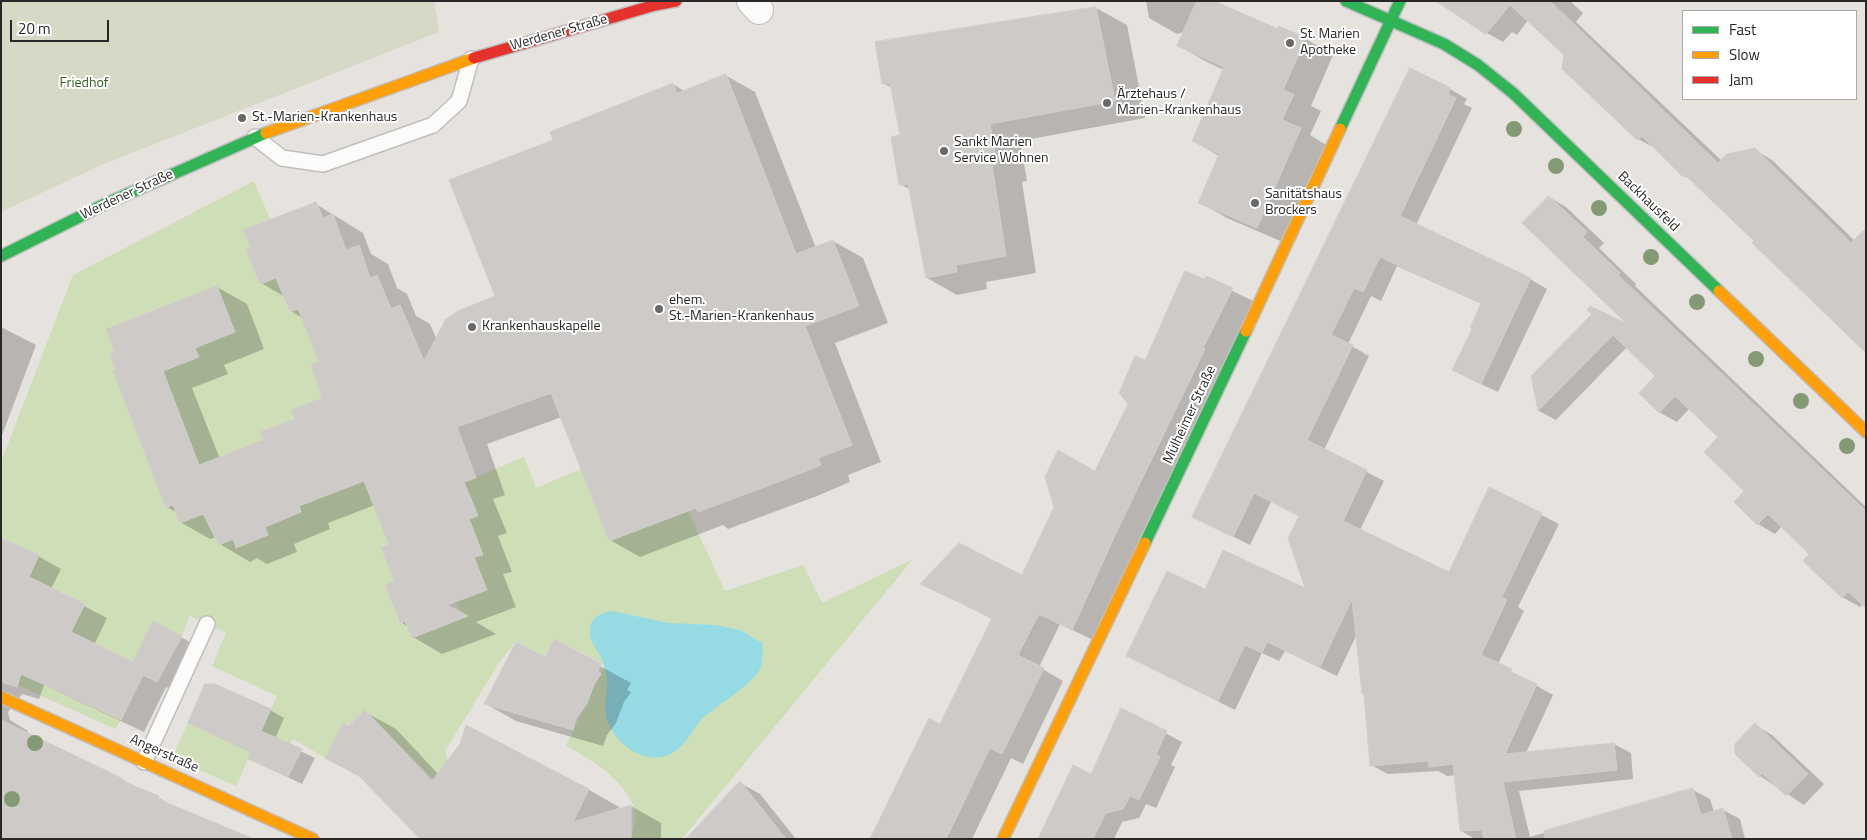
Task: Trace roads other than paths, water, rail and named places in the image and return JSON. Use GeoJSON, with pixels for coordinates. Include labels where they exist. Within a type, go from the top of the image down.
{"type":"FeatureCollection","features":[{"type":"Feature","properties":{"kind":"street","name":"Werdener Straße"},"geometry":{"type":"LineString","coordinates":[[1,256],[105,204],[255,136],[471,59],[655,5],[676,1]]}},
{"type":"Feature","properties":{"kind":"street"},"geometry":{"type":"LineString","coordinates":[[1346,1],[1390,20]]}},
{"type":"Feature","properties":{"kind":"street","name":"Mülheimer Straße"},"geometry":{"type":"LineString","coordinates":[[1004,839],[1228,370],[1400,1]]}},
{"type":"Feature","properties":{"kind":"street","name":"Backhausfeld"},"geometry":{"type":"LineString","coordinates":[[1390,20],[1444,44],[1478,65],[1513,93],[1866,432]]}},
{"type":"Feature","properties":{"kind":"street","name":"Angerstraße"},"geometry":{"type":"LineString","coordinates":[[1,697],[310,837]]}},
{"type":"Feature","properties":{"kind":"lane"},"geometry":{"type":"LineString","coordinates":[[255,136],[282,158],[323,164],[433,125],[459,101],[471,59]]}},
{"type":"Feature","properties":{"kind":"lane"},"geometry":{"type":"LineString","coordinates":[[144,762],[207,624]]}},
{"type":"Feature","properties":{"kind":"water"},"geometry":{"type":"Polygon","coordinates":[[[611,611],[669,623],[715,625],[740,630],[762,643],[760,669],[747,684],[703,718],[685,742],[675,751],[662,757],[644,756],[627,747],[613,733],[606,716],[607,679],[603,662],[590,638],[590,634],[592,621],[600,614],[611,611]]]}},
{"type":"Feature","properties":{"kind":"place","name":"St. Marien Apotheke"},"geometry":{"type":"Point","coordinates":[1290,43]}},
{"type":"Feature","properties":{"kind":"place","name":"Ärztehaus / Marien-Krankenhaus"},"geometry":{"type":"Point","coordinates":[1107,103]}},
{"type":"Feature","properties":{"kind":"place","name":"St.-Marien-Krankenhaus"},"geometry":{"type":"Point","coordinates":[242,118]}},
{"type":"Feature","properties":{"kind":"place","name":"Sankt Marien Service Wohnen"},"geometry":{"type":"Point","coordinates":[944,151]}},
{"type":"Feature","properties":{"kind":"place","name":"Sanitätshaus Brockers"},"geometry":{"type":"Point","coordinates":[1255,203]}},
{"type":"Feature","properties":{"kind":"place","name":"ehem. St.-Marien-Krankenhaus"},"geometry":{"type":"Point","coordinates":[659,309]}},
{"type":"Feature","properties":{"kind":"place","name":"Krankenhauskapelle"},"geometry":{"type":"Point","coordinates":[472,327]}},
{"type":"Feature","properties":{"kind":"park label","name":"Friedhof"},"geometry":{"type":"Point","coordinates":[84,84]}}]}
